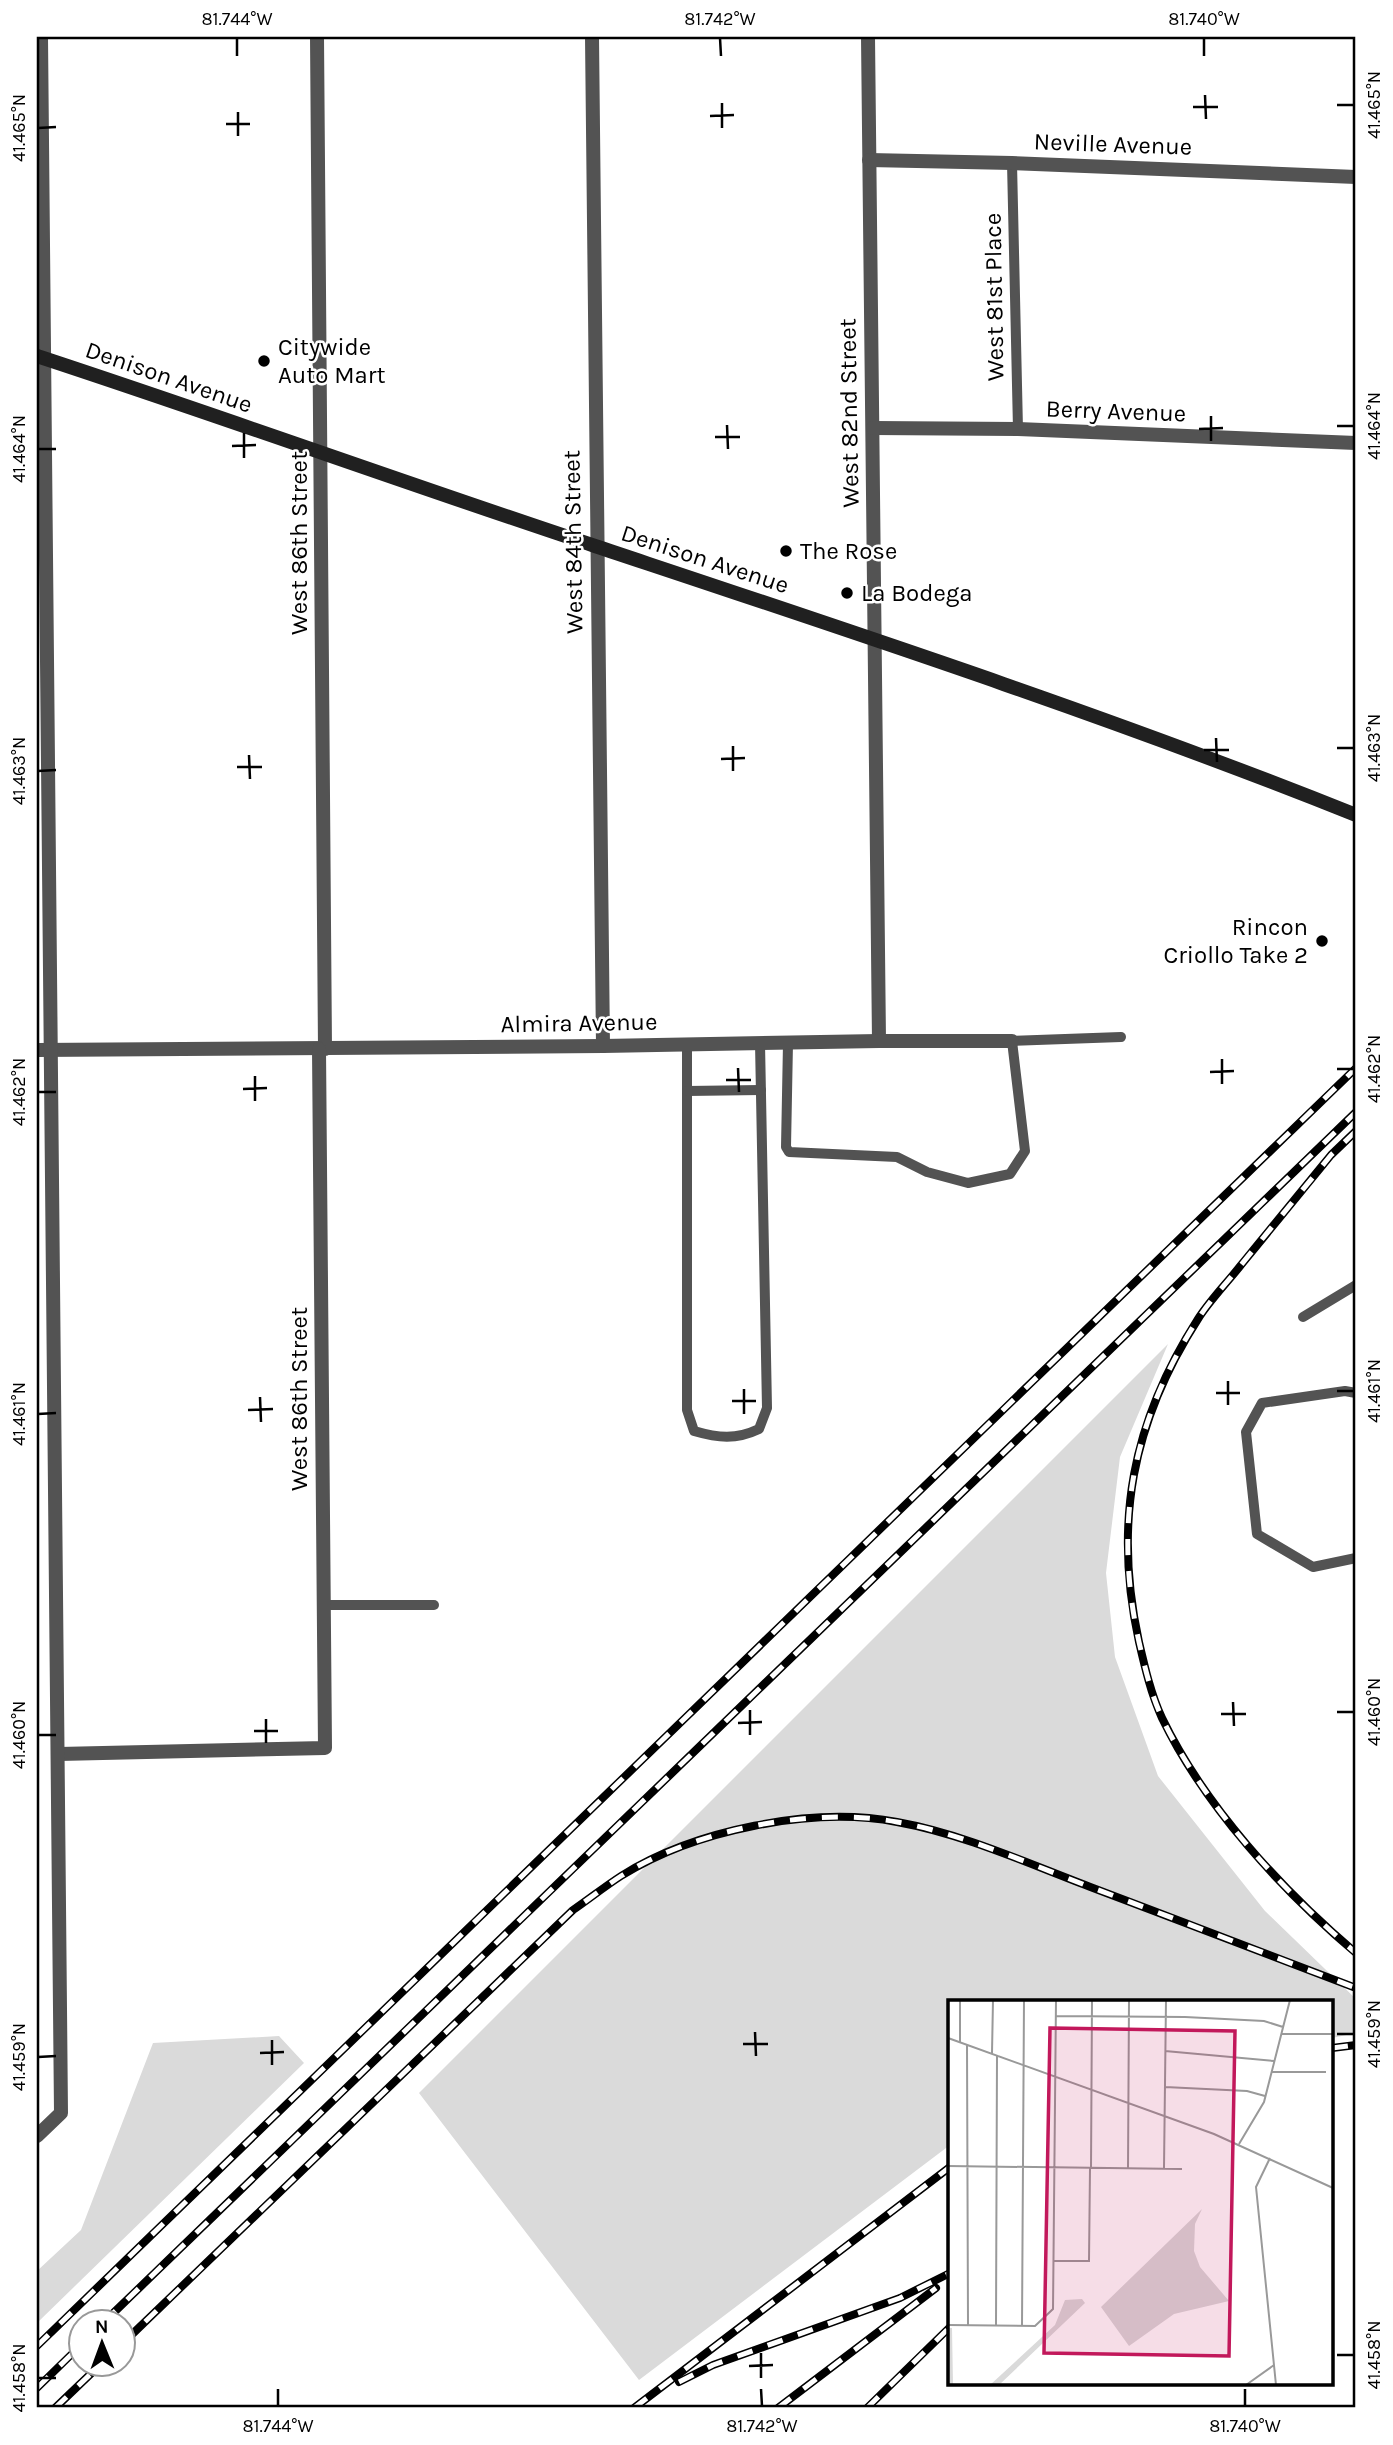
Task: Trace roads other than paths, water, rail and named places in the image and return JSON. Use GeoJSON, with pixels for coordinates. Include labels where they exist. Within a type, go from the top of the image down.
{"type":"FeatureCollection","features":[{"type":"Feature","properties":{"kind":"main road","name":"Denison Avenue"},"geometry":{"type":"LineString","coordinates":[[40,357],[596,547],[874,638],[1249,772],[1356,815]]}},
{"type":"Feature","properties":{"kind":"street"},"geometry":{"type":"LineString","coordinates":[[37,2136],[61,2113],[59,1754],[44,1050],[41,37]]}},
{"type":"Feature","properties":{"kind":"street","name":"West 86th Street"},"geometry":{"type":"LineString","coordinates":[[59,1754],[325,1748],[322,454],[317,37]]}},
{"type":"Feature","properties":{"kind":"street","name":"West 84th Street"},"geometry":{"type":"LineString","coordinates":[[592,37],[603,1046]]}},
{"type":"Feature","properties":{"kind":"street","name":"West 82nd Street"},"geometry":{"type":"LineString","coordinates":[[868,37],[879,1041]]}},
{"type":"Feature","properties":{"kind":"street","name":"Neville Avenue"},"geometry":{"type":"LineString","coordinates":[[869,160],[1356,177]]}},
{"type":"Feature","properties":{"kind":"street","name":"Berry Avenue"},"geometry":{"type":"LineString","coordinates":[[873,428],[1018,429],[1356,443]]}},
{"type":"Feature","properties":{"kind":"street","name":"Almira Avenue"},"geometry":{"type":"LineString","coordinates":[[44,1050],[1012,1041]]}},
{"type":"Feature","properties":{"kind":"lane","name":"West 81st Place"},"geometry":{"type":"LineString","coordinates":[[1012,163],[1018,429]]}},
{"type":"Feature","properties":{"kind":"lane","name":"Almira Avenue"},"geometry":{"type":"LineString","coordinates":[[1012,1041],[1121,1037]]}},
{"type":"Feature","properties":{"kind":"lane"},"geometry":{"type":"LineString","coordinates":[[788,1043],[786,1147],[789,1152],[882,1154],[897,1157],[927,1172],[968,1183],[1010,1174],[1025,1151],[1012,1041]]}},
{"type":"Feature","properties":{"kind":"lane"},"geometry":{"type":"LineString","coordinates":[[687,1044],[687,1410],[694,1431],[715,1437],[742,1437],[760,1429],[767,1408],[760,1043]]}},
{"type":"Feature","properties":{"kind":"lane"},"geometry":{"type":"LineString","coordinates":[[687,1091],[761,1090]]}},
{"type":"Feature","properties":{"kind":"lane"},"geometry":{"type":"LineString","coordinates":[[1303,1317],[1356,1285]]}},
{"type":"Feature","properties":{"kind":"lane"},"geometry":{"type":"LineString","coordinates":[[1356,1393],[1345,1391],[1262,1403],[1246,1432],[1257,1534],[1312,1567],[1356,1558]]}},
{"type":"Feature","properties":{"kind":"lane"},"geometry":{"type":"LineString","coordinates":[[324,1605],[434,1605]]}},
{"type":"Feature","properties":{"kind":"railway"},"geometry":{"type":"LineString","coordinates":[[37,2346],[1356,1068]]}},
{"type":"Feature","properties":{"kind":"railway"},"geometry":{"type":"LineString","coordinates":[[118,2308],[1356,1112]]}},
{"type":"Feature","properties":{"kind":"railway"},"geometry":{"type":"LineString","coordinates":[[1356,1131],[1331,1155],[1213,1298],[1175,1358],[1143,1435],[1129,1515],[1128,1556],[1131,1598],[1151,1690],[1180,1751],[1200,1783],[1247,1845],[1301,1902],[1356,1953]]}},
{"type":"Feature","properties":{"kind":"railway"},"geometry":{"type":"LineString","coordinates":[[136,2331],[573,1910],[621,1876],[650,1860],[718,1834],[792,1820],[828,1817],[864,1818],[922,1827],[996,1850],[1356,1988]]}},
{"type":"Feature","properties":{"kind":"railway"},"geometry":{"type":"LineString","coordinates":[[1334,2048],[1356,2045]]}},
{"type":"Feature","properties":{"kind":"railway"},"geometry":{"type":"LineString","coordinates":[[634,2408],[948,2169]]}},
{"type":"Feature","properties":{"kind":"railway"},"geometry":{"type":"LineString","coordinates":[[679,2382],[713,2365],[900,2298],[948,2274]]}},
{"type":"Feature","properties":{"kind":"railway"},"geometry":{"type":"LineString","coordinates":[[778,2408],[936,2288]]}},
{"type":"Feature","properties":{"kind":"railway"},"geometry":{"type":"LineString","coordinates":[[867,2408],[948,2329]]}},
{"type":"Feature","properties":{"kind":"railway"},"geometry":{"type":"LineString","coordinates":[[37,2388],[66,2360]]}},
{"type":"Feature","properties":{"kind":"railway"},"geometry":{"type":"LineString","coordinates":[[55,2408],[86,2378]]}},
{"type":"Feature","properties":{"kind":"place","name":"Citywide Auto Mart"},"geometry":{"type":"Point","coordinates":[264,361]}},
{"type":"Feature","properties":{"kind":"place","name":"The Rose"},"geometry":{"type":"Point","coordinates":[786,551]}},
{"type":"Feature","properties":{"kind":"place","name":"La Bodega"},"geometry":{"type":"Point","coordinates":[847,593]}},
{"type":"Feature","properties":{"kind":"place","name":"Rincon Criollo Take 2"},"geometry":{"type":"Point","coordinates":[1322,941]}}]}
